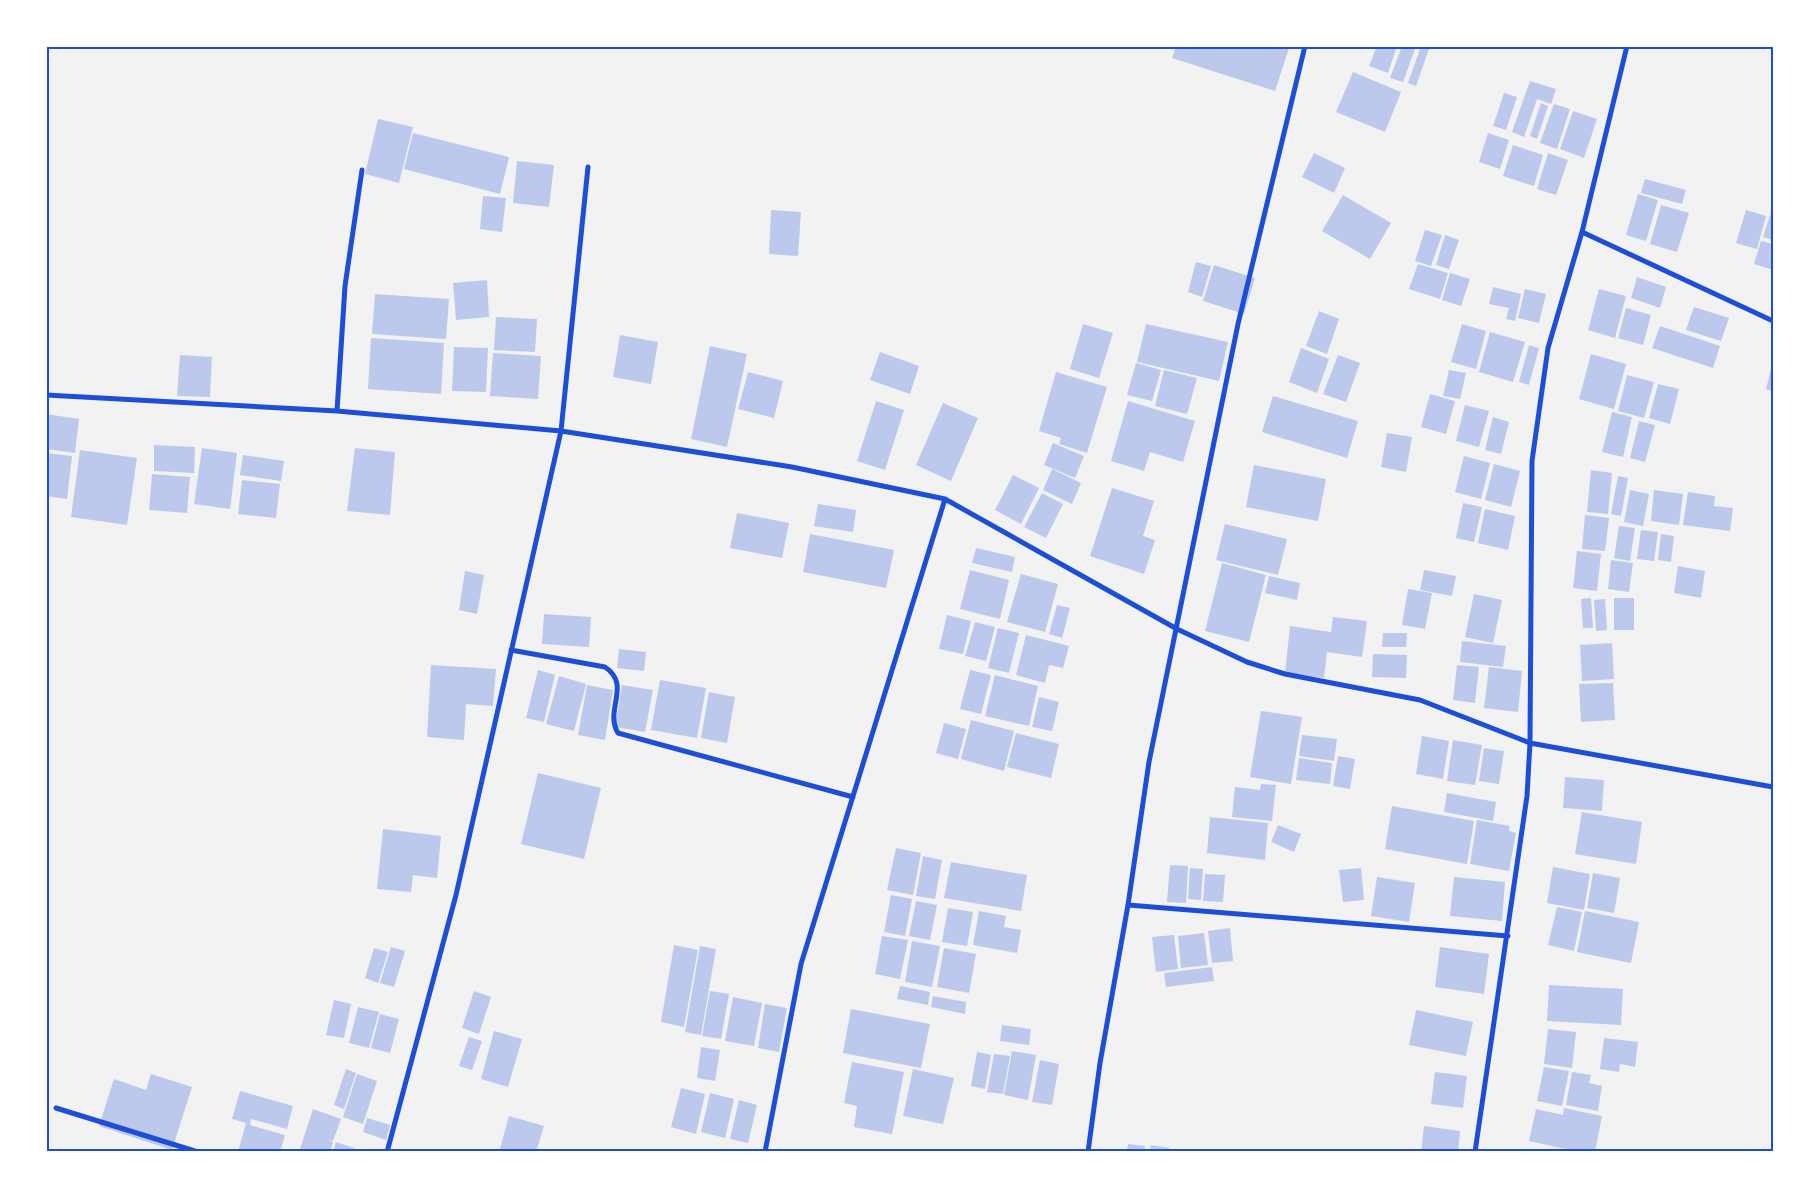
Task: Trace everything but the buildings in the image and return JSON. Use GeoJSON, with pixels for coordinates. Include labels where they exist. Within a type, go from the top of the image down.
{"type":"FeatureCollection","features":[{"type":"Feature","properties":{"kind":"street"},"geometry":{"type":"LineString","coordinates":[[1088,1152],[1100,1062],[1128,905],[1149,762],[1238,324],[1305,46]]}},
{"type":"Feature","properties":{"kind":"street"},"geometry":{"type":"LineString","coordinates":[[1475,1152],[1527,796],[1530,743],[1532,462],[1548,348],[1582,232],[1626,46]]}},
{"type":"Feature","properties":{"kind":"street"},"geometry":{"type":"LineString","coordinates":[[388,1152],[456,895],[561,431],[588,167]]}},
{"type":"Feature","properties":{"kind":"street"},"geometry":{"type":"LineString","coordinates":[[337,411],[345,286],[362,170]]}},
{"type":"Feature","properties":{"kind":"street"},"geometry":{"type":"LineString","coordinates":[[1582,232],[1773,321]]}},
{"type":"Feature","properties":{"kind":"street"},"geometry":{"type":"LineString","coordinates":[[46,395],[337,411],[561,431],[792,467],[946,499],[1177,629],[1247,662],[1285,674],[1420,700],[1530,743],[1773,787]]}},
{"type":"Feature","properties":{"kind":"street"},"geometry":{"type":"LineString","coordinates":[[765,1152],[801,964],[946,499]]}},
{"type":"Feature","properties":{"kind":"street"},"geometry":{"type":"LineString","coordinates":[[511,650],[605,667],[611,671],[616,677],[618,685],[614,721],[618,733],[853,797]]}},
{"type":"Feature","properties":{"kind":"street"},"geometry":{"type":"LineString","coordinates":[[1128,905],[1508,936]]}},
{"type":"Feature","properties":{"kind":"street"},"geometry":{"type":"LineString","coordinates":[[56,1108],[198,1152]]}}]}
